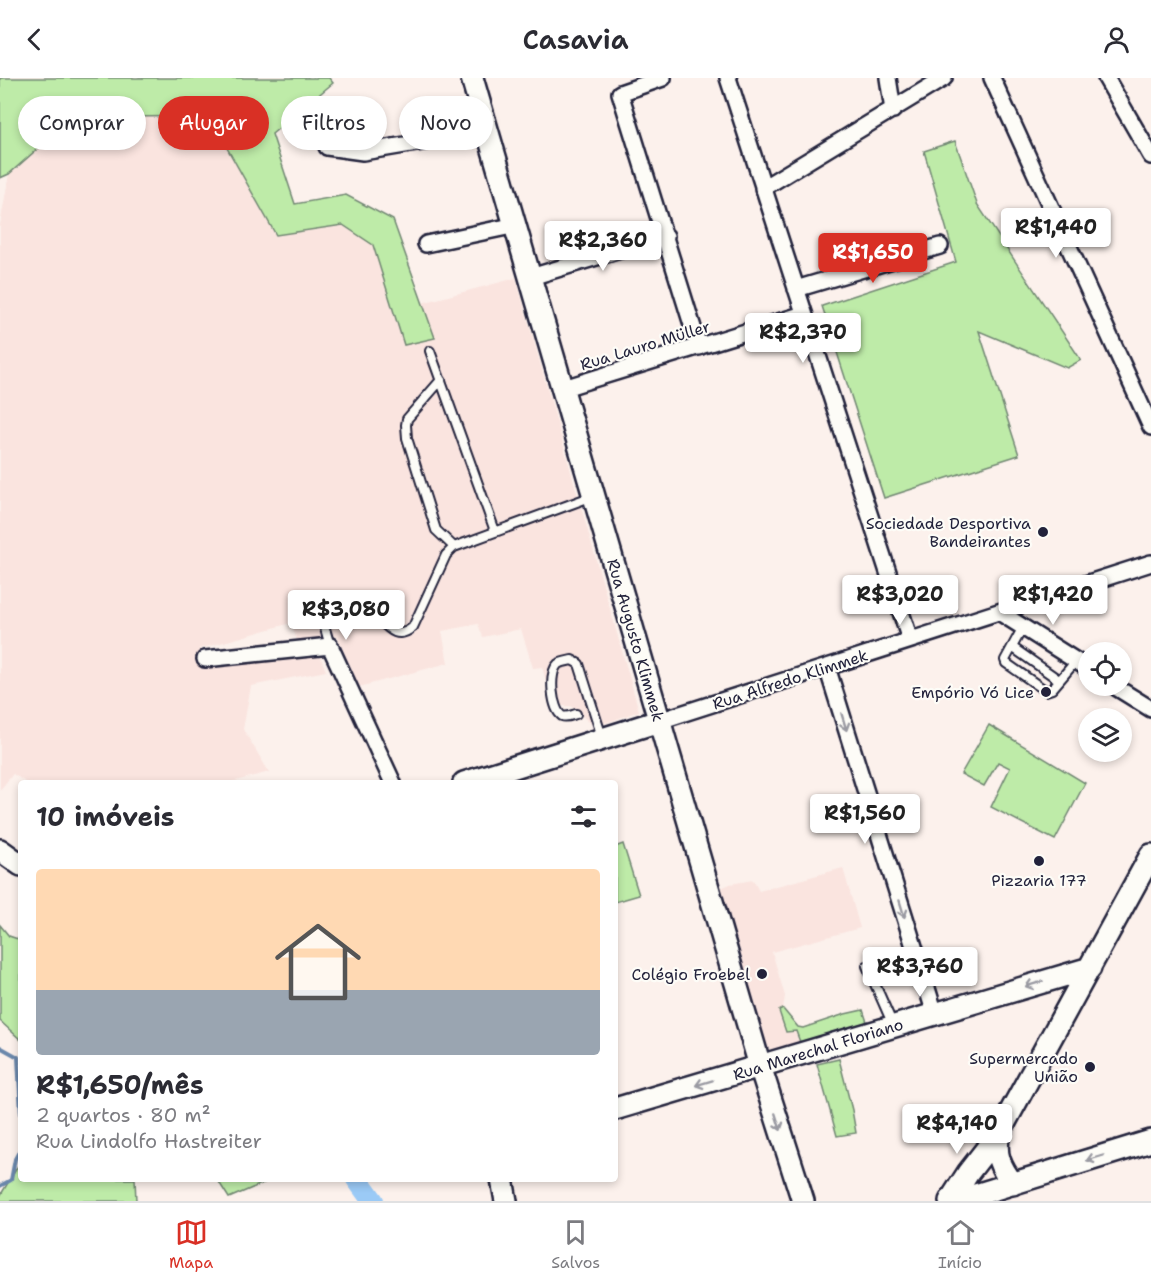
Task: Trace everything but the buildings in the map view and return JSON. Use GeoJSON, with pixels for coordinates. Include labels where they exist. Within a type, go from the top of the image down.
{"type":"FeatureCollection","features":[{"type":"Feature","properties":{"kind":"street","name":"Rua Augusto Klimmek"},"geometry":{"type":"LineString","coordinates":[[472,78],[477,96]]}},
{"type":"Feature","properties":{"kind":"street"},"geometry":{"type":"LineString","coordinates":[[663,78],[620,93],[699,347]]}},
{"type":"Feature","properties":{"kind":"street"},"geometry":{"type":"LineString","coordinates":[[728,78],[910,640]]}},
{"type":"Feature","properties":{"kind":"street"},"geometry":{"type":"LineString","coordinates":[[888,78],[893,110]]}},
{"type":"Feature","properties":{"kind":"street"},"geometry":{"type":"LineString","coordinates":[[763,188],[944,78]]}},
{"type":"Feature","properties":{"kind":"street"},"geometry":{"type":"LineString","coordinates":[[992,78],[1151,427]]}},
{"type":"Feature","properties":{"kind":"street"},"geometry":{"type":"LineString","coordinates":[[1106,78],[1151,156]]}},
{"type":"Feature","properties":{"kind":"street","name":"Rua Augusto Klimmek"},"geometry":{"type":"LineString","coordinates":[[493,148],[760,1066],[803,1201]]}},
{"type":"Feature","properties":{"kind":"street"},"geometry":{"type":"LineString","coordinates":[[349,150],[363,152],[375,150]]}},
{"type":"Feature","properties":{"kind":"street"},"geometry":{"type":"LineString","coordinates":[[426,244],[516,225]]}},
{"type":"Feature","properties":{"kind":"street"},"geometry":{"type":"LineString","coordinates":[[531,277],[666,236]]}},
{"type":"Feature","properties":{"kind":"street"},"geometry":{"type":"LineString","coordinates":[[796,290],[940,246]]}},
{"type":"Feature","properties":{"kind":"street","name":"Rua Lauro Müller"},"geometry":{"type":"LineString","coordinates":[[564,388],[804,314]]}},
{"type":"Feature","properties":{"kind":"street","name":"Rua Alfredo Klimmek"},"geometry":{"type":"LineString","coordinates":[[473,780],[1151,563]]}},
{"type":"Feature","properties":{"kind":"street"},"geometry":{"type":"LineString","coordinates":[[999,612],[1076,661]]}},
{"type":"Feature","properties":{"kind":"street"},"geometry":{"type":"LineString","coordinates":[[206,659],[330,646],[392,780]]}},
{"type":"Feature","properties":{"kind":"street"},"geometry":{"type":"LineString","coordinates":[[827,667],[935,1014]]}},
{"type":"Feature","properties":{"kind":"street"},"geometry":{"type":"LineString","coordinates":[[1129,696],[1151,710]]}},
{"type":"Feature","properties":{"kind":"street"},"geometry":{"type":"LineString","coordinates":[[0,850],[18,864]]}},
{"type":"Feature","properties":{"kind":"street"},"geometry":{"type":"LineString","coordinates":[[950,1201],[999,1132],[1151,855]]}},
{"type":"Feature","properties":{"kind":"street","name":"Rua Marechal Floriano"},"geometry":{"type":"LineString","coordinates":[[618,1108],[1090,968]]}},
{"type":"Feature","properties":{"kind":"street"},"geometry":{"type":"LineString","coordinates":[[999,1132],[997,1154],[1000,1164],[1013,1184]]}},
{"type":"Feature","properties":{"kind":"street"},"geometry":{"type":"LineString","coordinates":[[956,1201],[1151,1141]]}},
{"type":"Feature","properties":{"kind":"street"},"geometry":{"type":"LineString","coordinates":[[503,1182],[506,1201]]}},
{"type":"Feature","properties":{"kind":"lane"},"geometry":{"type":"LineString","coordinates":[[430,351],[495,531]]}},
{"type":"Feature","properties":{"kind":"lane"},"geometry":{"type":"LineString","coordinates":[[441,380],[407,419],[405,425],[436,530],[454,547]]}},
{"type":"Feature","properties":{"kind":"lane"},"geometry":{"type":"LineString","coordinates":[[330,646],[322,615],[359,606],[369,610],[391,631],[400,634],[407,632],[413,627],[446,555],[454,547],[595,496]]}},
{"type":"Feature","properties":{"kind":"lane"},"geometry":{"type":"LineString","coordinates":[[1023,627],[1005,660],[1007,665],[1046,691],[1052,689],[1076,661]]}},
{"type":"Feature","properties":{"kind":"lane"},"geometry":{"type":"LineString","coordinates":[[1012,647],[1059,680]]}},
{"type":"Feature","properties":{"kind":"lane"},"geometry":{"type":"LineString","coordinates":[[576,714],[566,717],[561,715],[551,686],[554,669],[558,664],[572,660],[579,664],[603,739]]}},
{"type":"Feature","properties":{"kind":"lane"},"geometry":{"type":"LineString","coordinates":[[867,966],[893,1026]]}},
{"type":"Feature","properties":{"kind":"shaded area"},"geometry":{"type":"Polygon","coordinates":[[[146,117],[158,117],[158,150],[228,150],[276,235],[343,225],[373,245],[404,345],[435,338],[422,303],[516,278],[639,711],[595,727],[571,706],[553,706],[542,667],[533,668],[521,629],[483,637],[478,624],[442,631],[448,663],[359,687],[337,636],[300,649],[291,623],[199,649],[203,668],[320,656],[326,671],[251,686],[243,729],[269,772],[239,780],[22,780],[13,774],[0,790],[0,225],[9,174],[36,150],[146,150],[146,117]]]}},
{"type":"Feature","properties":{"kind":"shaded area","name":"Colégio Froebel"},"geometry":{"type":"Polygon","coordinates":[[[843,868],[860,928],[772,952],[785,996],[783,1009],[779,1011],[786,1032],[796,1031],[800,1042],[789,1048],[772,1051],[766,1046],[719,889],[730,884],[753,880],[759,891],[843,868]]]}},
{"type":"Feature","properties":{"kind":"green space"},"geometry":{"type":"Polygon","coordinates":[[[0,78],[329,78],[333,83],[317,96],[281,96],[281,126],[272,134],[295,204],[346,195],[393,220],[435,338],[404,345],[373,245],[343,225],[276,235],[228,150],[269,150],[269,96],[158,96],[158,117],[146,117],[146,96],[18,96],[18,150],[36,150],[9,174],[0,178],[0,78]]]}},
{"type":"Feature","properties":{"kind":"green space"},"geometry":{"type":"Polygon","coordinates":[[[955,141],[977,204],[1081,360],[1067,368],[979,331],[1019,455],[884,498],[822,306],[956,262],[924,151],[955,141]]]}},
{"type":"Feature","properties":{"kind":"green space"},"geometry":{"type":"Polygon","coordinates":[[[989,725],[1085,783],[1055,840],[991,807],[1010,768],[998,762],[984,786],[961,774],[989,725]]]}},
{"type":"Feature","properties":{"kind":"green space"},"geometry":{"type":"Polygon","coordinates":[[[623,844],[639,895],[618,901],[618,846],[623,844]]]}},
{"type":"Feature","properties":{"kind":"green space"},"geometry":{"type":"Polygon","coordinates":[[[0,925],[9,936],[18,939],[18,1037],[0,1021],[0,925]]]}},
{"type":"Feature","properties":{"kind":"green space"},"geometry":{"type":"Polygon","coordinates":[[[783,1009],[798,1027],[803,1028],[863,1010],[867,1022],[800,1042],[796,1031],[786,1032],[779,1011],[783,1009]]]}},
{"type":"Feature","properties":{"kind":"green space"},"geometry":{"type":"Polygon","coordinates":[[[839,1059],[856,1133],[837,1136],[817,1064],[839,1059]]]}},
{"type":"Feature","properties":{"kind":"green space"},"geometry":{"type":"Polygon","coordinates":[[[18,1166],[18,1182],[135,1182],[136,1201],[0,1201],[0,1196],[18,1166]]]}},
{"type":"Feature","properties":{"kind":"green space"},"geometry":{"type":"Polygon","coordinates":[[[219,1182],[266,1182],[229,1198],[219,1182]]]}},
{"type":"Feature","properties":{"kind":"waterway"},"geometry":{"type":"LineString","coordinates":[[0,1047],[18,1057]]}},
{"type":"Feature","properties":{"kind":"waterway"},"geometry":{"type":"LineString","coordinates":[[0,1186],[11,1180],[18,1154]]}},
{"type":"Feature","properties":{"kind":"waterway"},"geometry":{"type":"LineString","coordinates":[[359,1182],[373,1201]]}},
{"type":"Feature","properties":{"kind":"place","name":"Sociedade Desportiva Bandeirantes"},"geometry":{"type":"Point","coordinates":[1043,532]}},
{"type":"Feature","properties":{"kind":"place","name":"Empório Vó Lice"},"geometry":{"type":"Point","coordinates":[1046,692]}},
{"type":"Feature","properties":{"kind":"place","name":"Pizzaria 177"},"geometry":{"type":"Point","coordinates":[1039,861]}},
{"type":"Feature","properties":{"kind":"place","name":"Colégio Froebel"},"geometry":{"type":"Point","coordinates":[762,974]}},
{"type":"Feature","properties":{"kind":"place","name":"Supermercado União"},"geometry":{"type":"Point","coordinates":[1090,1067]}}]}
